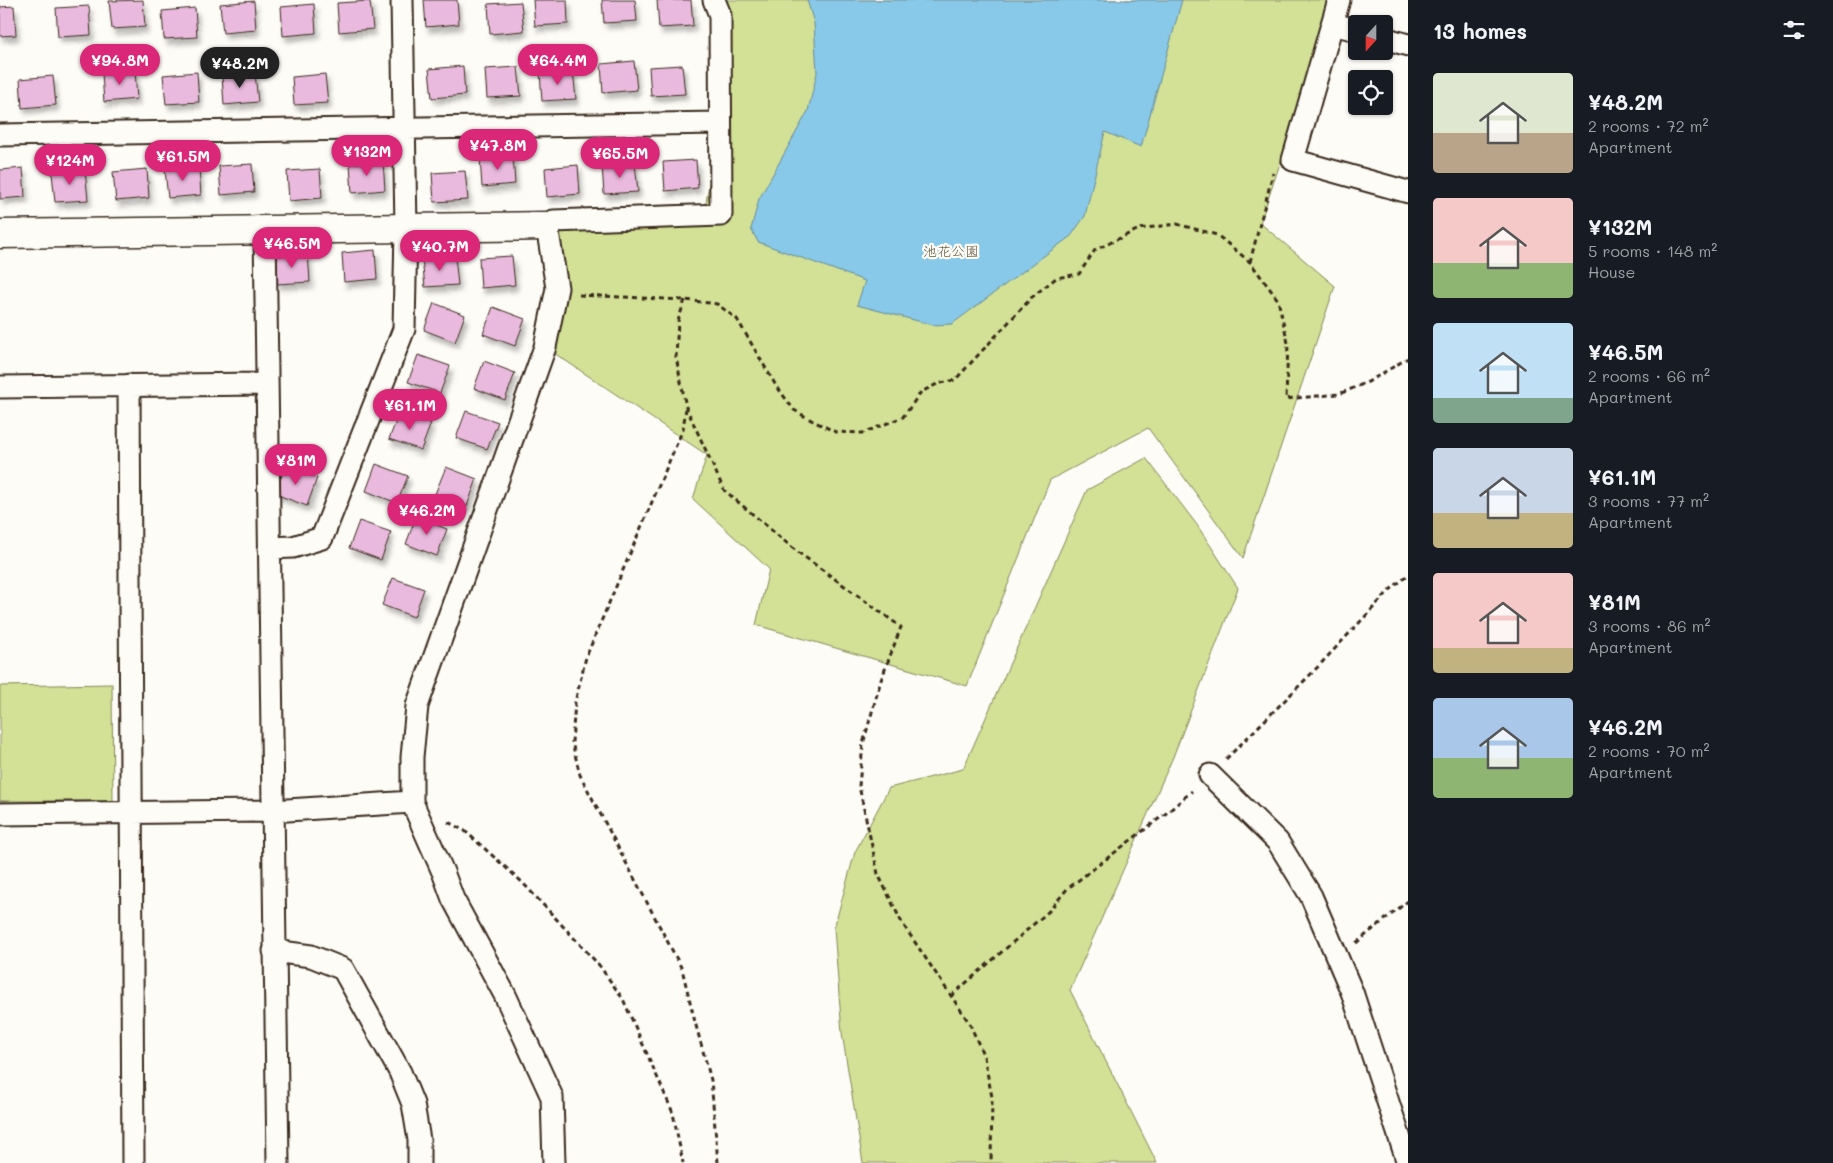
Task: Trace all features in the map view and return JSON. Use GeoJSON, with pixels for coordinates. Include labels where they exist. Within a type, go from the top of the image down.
{"type":"FeatureCollection","features":[{"type":"Feature","properties":{"kind":"street"},"geometry":{"type":"LineString","coordinates":[[269,548],[293,547],[322,538],[404,329],[406,228],[402,0]]}},
{"type":"Feature","properties":{"kind":"street"},"geometry":{"type":"LineString","coordinates":[[0,234],[547,226],[553,221],[721,215],[719,123],[720,15],[714,0]]}},
{"type":"Feature","properties":{"kind":"street"},"geometry":{"type":"LineString","coordinates":[[1339,0],[1293,160],[1408,192]]}},
{"type":"Feature","properties":{"kind":"street"},"geometry":{"type":"LineString","coordinates":[[1332,24],[1348,28]]}},
{"type":"Feature","properties":{"kind":"street"},"geometry":{"type":"LineString","coordinates":[[1393,41],[1408,45]]}},
{"type":"Feature","properties":{"kind":"street"},"geometry":{"type":"LineString","coordinates":[[0,135],[719,123]]}},
{"type":"Feature","properties":{"kind":"street"},"geometry":{"type":"LineString","coordinates":[[547,226],[557,288],[545,347],[417,706],[412,758],[412,802],[453,899],[505,995],[552,1097],[554,1163]]}},
{"type":"Feature","properties":{"kind":"street"},"geometry":{"type":"LineString","coordinates":[[265,230],[278,1163]]}},
{"type":"Feature","properties":{"kind":"street"},"geometry":{"type":"LineString","coordinates":[[0,387],[267,384]]}},
{"type":"Feature","properties":{"kind":"street"},"geometry":{"type":"LineString","coordinates":[[129,385],[133,1163]]}},
{"type":"Feature","properties":{"kind":"street"},"geometry":{"type":"LineString","coordinates":[[1210,775],[1278,842],[1311,896],[1352,992],[1408,1163]]}},
{"type":"Feature","properties":{"kind":"street"},"geometry":{"type":"LineString","coordinates":[[0,814],[272,811],[412,802]]}},
{"type":"Feature","properties":{"kind":"street"},"geometry":{"type":"LineString","coordinates":[[274,951],[311,956],[343,969],[400,1072],[413,1104],[419,1140],[419,1163]]}},
{"type":"Feature","properties":{"kind":"path"},"geometry":{"type":"LineString","coordinates":[[1250,262],[1275,166],[1293,160]]}},
{"type":"Feature","properties":{"kind":"path"},"geometry":{"type":"LineString","coordinates":[[556,294],[685,300],[717,304],[737,319],[775,384],[794,410],[813,422],[836,432],[863,433],[903,417],[921,392],[937,384],[955,380],[1032,296],[1056,278],[1079,274],[1095,250],[1139,229],[1178,224],[1217,236],[1250,262],[1278,300],[1288,343],[1286,399],[1339,394],[1368,382],[1408,358]]}},
{"type":"Feature","properties":{"kind":"path"},"geometry":{"type":"LineString","coordinates":[[685,300],[678,321],[676,357],[686,407],[724,490],[794,550],[901,627],[881,680],[863,744],[859,786],[878,874],[902,923],[970,1024],[984,1057],[992,1097],[991,1163]]}},
{"type":"Feature","properties":{"kind":"path"},"geometry":{"type":"LineString","coordinates":[[686,407],[683,429],[586,657],[575,702],[572,742],[580,775],[682,969],[711,1080],[718,1163]]}},
{"type":"Feature","properties":{"kind":"path"},"geometry":{"type":"LineString","coordinates":[[951,996],[1048,912],[1067,889],[1169,811],[1210,775],[1313,672],[1390,590],[1408,575]]}},
{"type":"Feature","properties":{"kind":"path"},"geometry":{"type":"LineString","coordinates":[[412,802],[465,831],[522,882],[600,965],[623,999],[673,1113],[683,1163]]}},
{"type":"Feature","properties":{"kind":"path"},"geometry":{"type":"LineString","coordinates":[[1338,958],[1408,901]]}},
{"type":"Feature","properties":{"kind":"green space","name":"池花公園"},"geometry":{"type":"Polygon","coordinates":[[[714,0],[1335,0],[1260,223],[1335,286],[1243,558],[1148,428],[1050,480],[967,686],[756,625],[769,569],[693,499],[707,455],[545,347],[553,221],[704,215],[719,123],[714,0]]]}},
{"type":"Feature","properties":{"kind":"green space"},"geometry":{"type":"Polygon","coordinates":[[[1146,458],[1197,525],[1238,588],[1173,757],[1070,990],[1157,1163],[863,1163],[842,1033],[834,928],[855,852],[889,788],[963,769],[1087,490],[1146,458]]]}},
{"type":"Feature","properties":{"kind":"green space"},"geometry":{"type":"Polygon","coordinates":[[[112,684],[113,801],[0,801],[0,686],[112,684]]]}},
{"type":"Feature","properties":{"kind":"water"},"geometry":{"type":"Polygon","coordinates":[[[807,0],[1182,0],[1141,147],[1105,132],[1085,216],[1071,236],[952,324],[933,325],[857,305],[865,281],[758,242],[751,229],[759,199],[808,111],[817,73],[814,23],[807,0]]]}},
{"type":"Feature","properties":{"kind":"building"},"geometry":{"type":"Polygon","coordinates":[[[143,0],[145,27],[112,29],[109,1],[143,0]]]}},
{"type":"Feature","properties":{"kind":"building"},"geometry":{"type":"Polygon","coordinates":[[[424,0],[457,0],[459,24],[426,27],[424,0]]]}},
{"type":"Feature","properties":{"kind":"building"},"geometry":{"type":"Polygon","coordinates":[[[533,0],[567,0],[568,24],[535,26],[533,0]]]}},
{"type":"Feature","properties":{"kind":"building"},"geometry":{"type":"Polygon","coordinates":[[[602,0],[635,0],[637,21],[604,23],[602,0]]]}},
{"type":"Feature","properties":{"kind":"building"},"geometry":{"type":"Polygon","coordinates":[[[657,0],[691,0],[693,26],[659,28],[657,0]]]}},
{"type":"Feature","properties":{"kind":"building"},"geometry":{"type":"Polygon","coordinates":[[[254,1],[256,30],[223,33],[220,4],[254,1]]]}},
{"type":"Feature","properties":{"kind":"building"},"geometry":{"type":"Polygon","coordinates":[[[370,1],[373,29],[339,32],[337,3],[370,1]]]}},
{"type":"Feature","properties":{"kind":"building"},"geometry":{"type":"Polygon","coordinates":[[[521,2],[524,31],[490,34],[488,4],[521,2]]]}},
{"type":"Feature","properties":{"kind":"building"},"geometry":{"type":"Polygon","coordinates":[[[314,4],[316,33],[283,36],[281,7],[314,4]]]}},
{"type":"Feature","properties":{"kind":"building"},"geometry":{"type":"Polygon","coordinates":[[[14,6],[16,35],[0,36],[0,7],[14,6]]]}},
{"type":"Feature","properties":{"kind":"building"},"geometry":{"type":"Polygon","coordinates":[[[89,6],[91,35],[58,37],[56,8],[89,6]]]}},
{"type":"Feature","properties":{"kind":"building"},"geometry":{"type":"Polygon","coordinates":[[[195,8],[197,37],[164,39],[162,11],[195,8]]]}},
{"type":"Feature","properties":{"kind":"building"},"geometry":{"type":"Polygon","coordinates":[[[634,61],[637,90],[603,93],[601,64],[634,61]]]}},
{"type":"Feature","properties":{"kind":"building"},"geometry":{"type":"Polygon","coordinates":[[[682,65],[685,94],[651,96],[649,67],[682,65]]]}},
{"type":"Feature","properties":{"kind":"building"},"geometry":{"type":"Polygon","coordinates":[[[463,66],[465,95],[432,98],[429,69],[463,66]]]}},
{"type":"Feature","properties":{"kind":"building"},"geometry":{"type":"Polygon","coordinates":[[[518,67],[521,96],[487,98],[485,69],[518,67]]]}},
{"type":"Feature","properties":{"kind":"building"},"geometry":{"type":"Polygon","coordinates":[[[135,70],[137,99],[104,102],[102,73],[135,70]]]}},
{"type":"Feature","properties":{"kind":"building"},"geometry":{"type":"Polygon","coordinates":[[[573,70],[576,99],[542,101],[540,72],[573,70]]]}},
{"type":"Feature","properties":{"kind":"building"},"geometry":{"type":"Polygon","coordinates":[[[197,72],[199,102],[166,104],[163,75],[197,72]]]}},
{"type":"Feature","properties":{"kind":"building"},"geometry":{"type":"Polygon","coordinates":[[[255,73],[258,102],[224,105],[222,76],[255,73]]]}},
{"type":"Feature","properties":{"kind":"building"},"geometry":{"type":"Polygon","coordinates":[[[325,74],[328,103],[294,105],[292,77],[325,74]]]}},
{"type":"Feature","properties":{"kind":"building"},"geometry":{"type":"Polygon","coordinates":[[[53,76],[56,105],[22,108],[20,79],[53,76]]]}},
{"type":"Feature","properties":{"kind":"building"},"geometry":{"type":"Polygon","coordinates":[[[513,155],[515,184],[482,187],[480,158],[513,155]]]}},
{"type":"Feature","properties":{"kind":"building"},"geometry":{"type":"Polygon","coordinates":[[[696,160],[698,188],[665,191],[663,162],[696,160]]]}},
{"type":"Feature","properties":{"kind":"building"},"geometry":{"type":"Polygon","coordinates":[[[383,161],[385,190],[352,193],[350,164],[383,161]]]}},
{"type":"Feature","properties":{"kind":"building"},"geometry":{"type":"Polygon","coordinates":[[[635,163],[638,192],[604,194],[602,165],[635,163]]]}},
{"type":"Feature","properties":{"kind":"building"},"geometry":{"type":"Polygon","coordinates":[[[252,164],[254,192],[221,195],[219,166],[252,164]]]}},
{"type":"Feature","properties":{"kind":"building"},"geometry":{"type":"Polygon","coordinates":[[[578,165],[580,194],[547,197],[545,168],[578,165]]]}},
{"type":"Feature","properties":{"kind":"building"},"geometry":{"type":"Polygon","coordinates":[[[199,167],[201,195],[168,198],[165,170],[199,167]]]}},
{"type":"Feature","properties":{"kind":"building"},"geometry":{"type":"Polygon","coordinates":[[[23,168],[25,197],[0,199],[0,170],[23,168]]]}},
{"type":"Feature","properties":{"kind":"building"},"geometry":{"type":"Polygon","coordinates":[[[147,169],[149,198],[116,201],[113,172],[147,169]]]}},
{"type":"Feature","properties":{"kind":"building"},"geometry":{"type":"Polygon","coordinates":[[[320,169],[322,198],[289,201],[287,171],[320,169]]]}},
{"type":"Feature","properties":{"kind":"building"},"geometry":{"type":"Polygon","coordinates":[[[85,170],[88,200],[55,202],[52,173],[85,170]]]}},
{"type":"Feature","properties":{"kind":"building"},"geometry":{"type":"Polygon","coordinates":[[[465,171],[468,200],[434,202],[432,173],[465,171]]]}},
{"type":"Feature","properties":{"kind":"building"},"geometry":{"type":"Polygon","coordinates":[[[375,250],[377,279],[344,282],[342,253],[375,250]]]}},
{"type":"Feature","properties":{"kind":"building"},"geometry":{"type":"Polygon","coordinates":[[[308,253],[310,282],[277,284],[274,256],[308,253]]]}},
{"type":"Feature","properties":{"kind":"building"},"geometry":{"type":"Polygon","coordinates":[[[455,256],[458,285],[425,287],[422,258],[455,256]]]}},
{"type":"Feature","properties":{"kind":"building"},"geometry":{"type":"Polygon","coordinates":[[[512,256],[515,285],[481,288],[479,258],[512,256]]]}},
{"type":"Feature","properties":{"kind":"building"},"geometry":{"type":"Polygon","coordinates":[[[434,303],[465,315],[455,342],[424,330],[434,303]]]}},
{"type":"Feature","properties":{"kind":"building"},"geometry":{"type":"Polygon","coordinates":[[[493,307],[525,319],[515,346],[483,334],[493,307]]]}},
{"type":"Feature","properties":{"kind":"building"},"geometry":{"type":"Polygon","coordinates":[[[418,355],[450,366],[440,393],[408,382],[418,355]]]}},
{"type":"Feature","properties":{"kind":"building"},"geometry":{"type":"Polygon","coordinates":[[[484,361],[515,373],[505,400],[474,388],[484,361]]]}},
{"type":"Feature","properties":{"kind":"building"},"geometry":{"type":"Polygon","coordinates":[[[400,411],[431,423],[421,450],[389,439],[400,411]]]}},
{"type":"Feature","properties":{"kind":"building"},"geometry":{"type":"Polygon","coordinates":[[[466,411],[498,422],[487,449],[456,438],[466,411]]]}},
{"type":"Feature","properties":{"kind":"building"},"geometry":{"type":"Polygon","coordinates":[[[376,464],[408,476],[397,503],[366,491],[376,464]]]}},
{"type":"Feature","properties":{"kind":"building"},"geometry":{"type":"Polygon","coordinates":[[[285,467],[317,478],[307,506],[275,494],[285,467]]]}},
{"type":"Feature","properties":{"kind":"building"},"geometry":{"type":"Polygon","coordinates":[[[446,467],[477,479],[467,506],[435,494],[446,467]]]}},
{"type":"Feature","properties":{"kind":"building"},"geometry":{"type":"Polygon","coordinates":[[[416,517],[447,529],[437,556],[406,544],[416,517]]]}},
{"type":"Feature","properties":{"kind":"building"},"geometry":{"type":"Polygon","coordinates":[[[359,521],[391,532],[381,560],[349,548],[359,521]]]}},
{"type":"Feature","properties":{"kind":"building"},"geometry":{"type":"Polygon","coordinates":[[[393,578],[424,589],[414,617],[382,605],[393,578]]]}}]}
